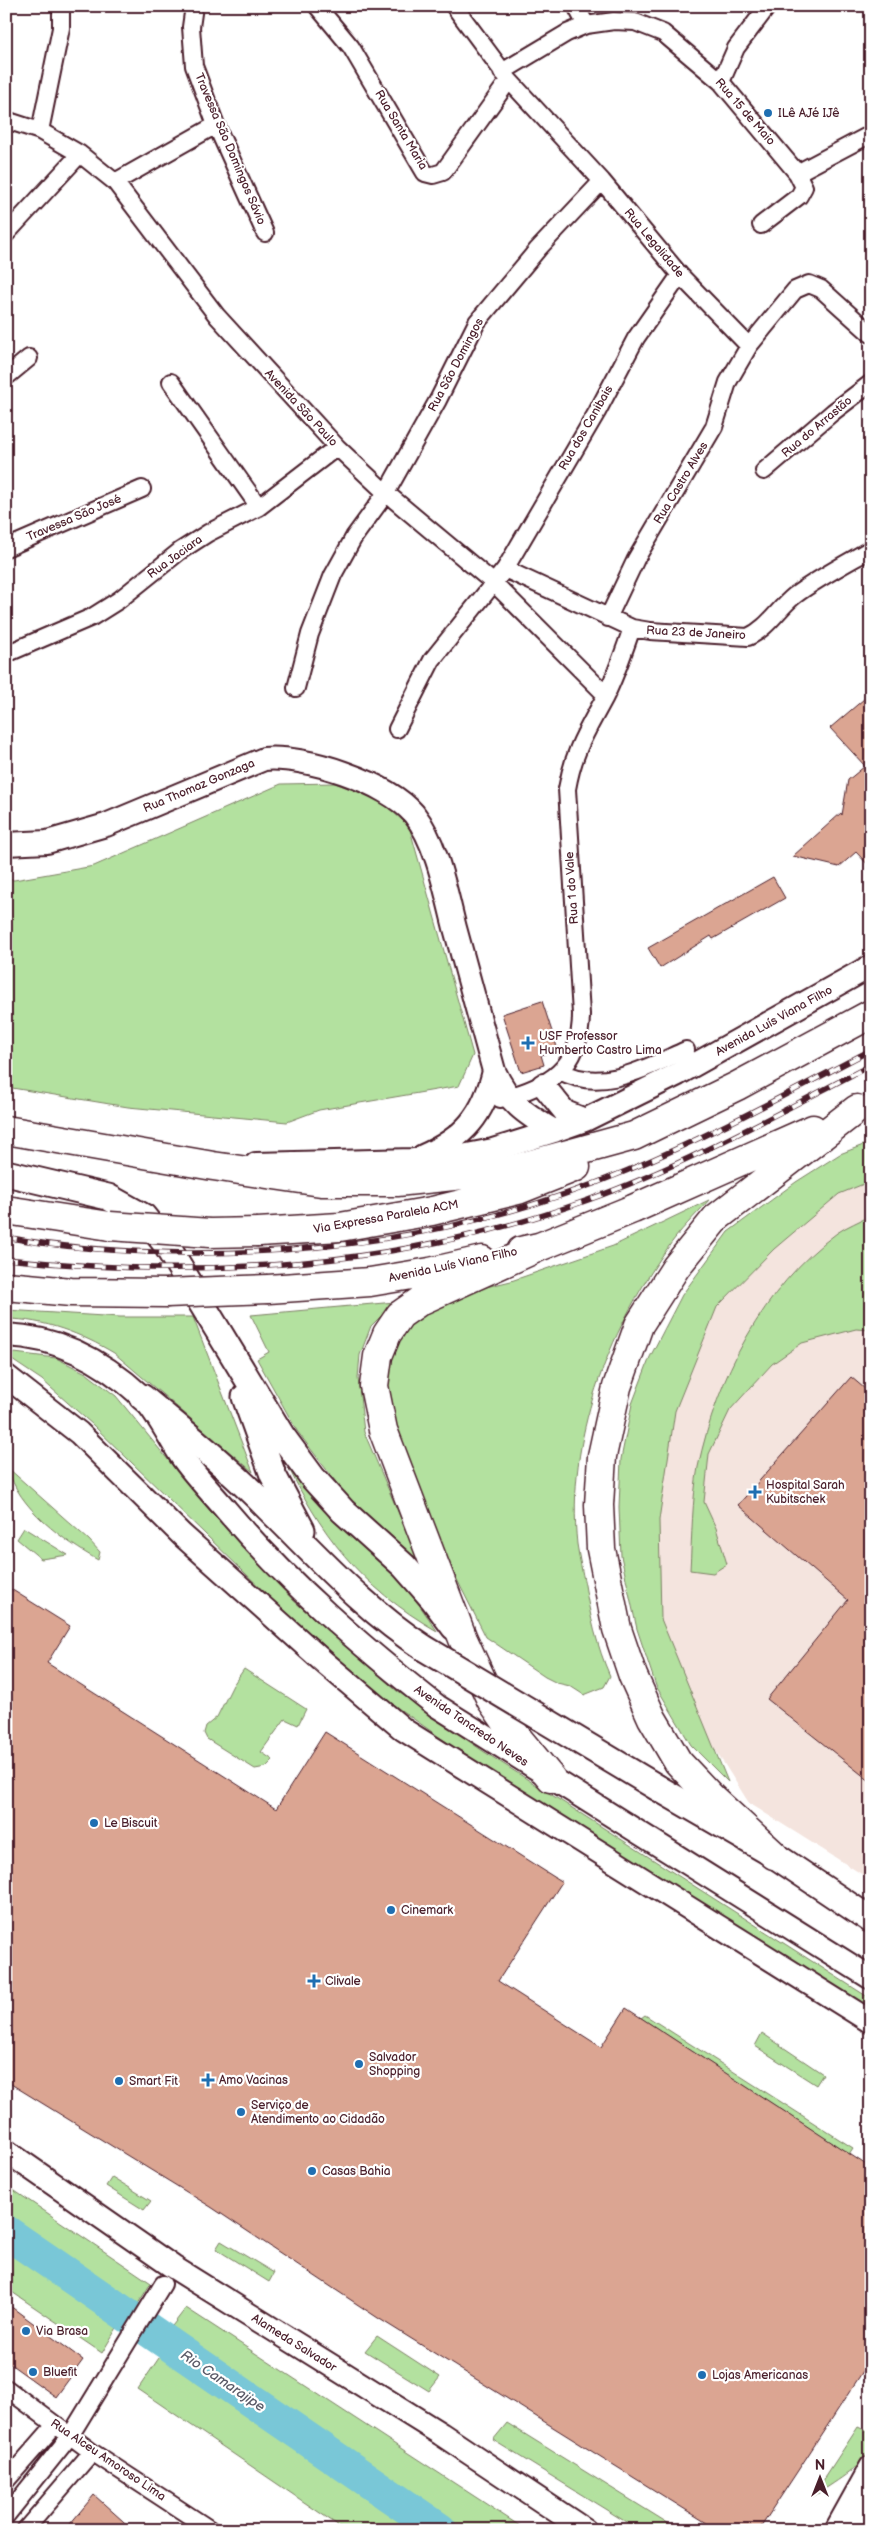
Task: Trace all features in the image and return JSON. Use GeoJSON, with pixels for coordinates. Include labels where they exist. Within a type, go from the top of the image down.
{"type":"FeatureCollection","features":[{"type":"Feature","properties":{"kind":"highway","name":"Avenida Luís Viana Filho"},"geometry":{"type":"LineString","coordinates":[[6,1130],[212,1166],[321,1182],[397,1182],[510,1170],[634,1136],[737,1086],[871,1014]]}},
{"type":"Feature","properties":{"kind":"highway","name":"Avenida Luís Viana Filho"},"geometry":{"type":"LineString","coordinates":[[6,1286],[71,1292],[166,1293],[370,1282],[430,1272],[539,1247],[633,1210],[864,1106]]}},
{"type":"Feature","properties":{"kind":"highway"},"geometry":{"type":"LineString","coordinates":[[774,1856],[712,1798],[678,1762],[652,1718],[633,1676],[617,1629],[601,1549],[599,1505],[602,1456],[617,1387],[639,1325],[676,1267],[716,1218],[864,1106]]}},
{"type":"Feature","properties":{"kind":"highway","name":"Via Expressa Paralela ACM"},"geometry":{"type":"LineString","coordinates":[[6,1210],[110,1226],[210,1233],[340,1227],[475,1202],[518,1190],[577,1167],[634,1136]]}},
{"type":"Feature","properties":{"kind":"highway"},"geometry":{"type":"LineString","coordinates":[[539,1247],[420,1301],[400,1315],[387,1334],[378,1356],[374,1386],[383,1430],[463,1639],[491,1700],[516,1736],[551,1778]]}},
{"type":"Feature","properties":{"kind":"main road"},"geometry":{"type":"LineString","coordinates":[[6,1173],[108,1197],[144,1217],[165,1243],[222,1334],[282,1436],[313,1478],[343,1511],[404,1566],[433,1599],[463,1639]]}},
{"type":"Feature","properties":{"kind":"main road"},"geometry":{"type":"LineString","coordinates":[[222,1334],[273,1475],[321,1562]]}},
{"type":"Feature","properties":{"kind":"main road"},"geometry":{"type":"LineString","coordinates":[[142,1397],[261,1501],[321,1562],[396,1630],[774,1856],[871,1920]]}},
{"type":"Feature","properties":{"kind":"street"},"geometry":{"type":"LineString","coordinates":[[40,130],[61,28],[61,6]]}},
{"type":"Feature","properties":{"kind":"street","name":"Travessa São Domingos Sávio"},"geometry":{"type":"LineString","coordinates":[[194,6],[191,28],[194,66],[216,124],[265,233]]}},
{"type":"Feature","properties":{"kind":"street","name":"Rua Santa Maria"},"geometry":{"type":"LineString","coordinates":[[316,6],[351,47],[425,173],[434,175],[443,172],[505,76]]}},
{"type":"Feature","properties":{"kind":"street","name":"Rua Legalidade"},"geometry":{"type":"LineString","coordinates":[[454,6],[505,76],[602,181],[680,275],[749,346]]}},
{"type":"Feature","properties":{"kind":"street"},"geometry":{"type":"LineString","coordinates":[[576,6],[586,25]]}},
{"type":"Feature","properties":{"kind":"street"},"geometry":{"type":"LineString","coordinates":[[721,82],[736,48],[768,6]]}},
{"type":"Feature","properties":{"kind":"street","name":"Rua 15 de Maio"},"geometry":{"type":"LineString","coordinates":[[505,76],[567,33],[586,25],[614,20],[635,22],[663,33],[721,82],[797,173]]}},
{"type":"Feature","properties":{"kind":"street","name":"Avenida São Paulo"},"geometry":{"type":"LineString","coordinates":[[6,120],[40,130],[80,154],[116,182],[217,316],[337,447],[386,493],[495,584],[606,695]]}},
{"type":"Feature","properties":{"kind":"street"},"geometry":{"type":"LineString","coordinates":[[116,182],[216,124]]}},
{"type":"Feature","properties":{"kind":"street"},"geometry":{"type":"LineString","coordinates":[[761,225],[804,190],[797,173],[871,134]]}},
{"type":"Feature","properties":{"kind":"street"},"geometry":{"type":"LineString","coordinates":[[6,234],[80,154]]}},
{"type":"Feature","properties":{"kind":"street","name":"Rua São Domingos"},"geometry":{"type":"LineString","coordinates":[[296,688],[310,634],[333,575],[354,537],[386,493],[438,400],[477,322],[538,249],[602,181]]}},
{"type":"Feature","properties":{"kind":"street","name":"Rua dos Canibais"},"geometry":{"type":"LineString","coordinates":[[397,729],[432,660],[466,616],[495,584],[505,569],[597,412],[636,338],[680,275]]}},
{"type":"Feature","properties":{"kind":"street"},"geometry":{"type":"LineString","coordinates":[[749,346],[795,290],[809,284],[821,289],[871,334]]}},
{"type":"Feature","properties":{"kind":"street","name":"Rua Castro Alves"},"geometry":{"type":"LineString","coordinates":[[608,618],[636,559],[714,427],[728,382],[749,346]]}},
{"type":"Feature","properties":{"kind":"street"},"geometry":{"type":"LineString","coordinates":[[6,376],[29,358]]}},
{"type":"Feature","properties":{"kind":"street"},"geometry":{"type":"LineString","coordinates":[[171,382],[259,507]]}},
{"type":"Feature","properties":{"kind":"street","name":"Rua do Arrastão"},"geometry":{"type":"LineString","coordinates":[[764,471],[833,412],[871,383]]}},
{"type":"Feature","properties":{"kind":"street","name":"Rua Jaciara"},"geometry":{"type":"LineString","coordinates":[[6,654],[92,617],[119,600],[180,551],[208,533],[259,507],[337,447]]}},
{"type":"Feature","properties":{"kind":"street","name":"Travessa São José"},"geometry":{"type":"LineString","coordinates":[[6,548],[142,489]]}},
{"type":"Feature","properties":{"kind":"street","name":"Rua 23 de Janeiro"},"geometry":{"type":"LineString","coordinates":[[505,569],[632,628],[650,631],[748,637],[758,633],[779,609],[795,596],[871,549]]}},
{"type":"Feature","properties":{"kind":"street","name":"Rua 1 do Vale"},"geometry":{"type":"LineString","coordinates":[[552,1078],[573,1054],[581,1032],[568,789],[571,765],[578,746],[606,695],[632,628]]}},
{"type":"Feature","properties":{"kind":"street","name":"Rua Thomaz Gonzaga"},"geometry":{"type":"LineString","coordinates":[[6,844],[47,842],[106,825],[264,759],[279,758],[342,773],[396,798],[414,814],[434,853],[494,1071],[508,1097],[520,1110],[554,1131]]}},
{"type":"Feature","properties":{"kind":"street","name":"Avenida Luís Viana Filho"},"geometry":{"type":"LineString","coordinates":[[212,1166],[413,1160],[457,1157],[493,1150],[585,1120],[678,1074],[871,966]]}},
{"type":"Feature","properties":{"kind":"street"},"geometry":{"type":"LineString","coordinates":[[484,1102],[508,1097],[552,1078],[618,1079],[686,1050]]}},
{"type":"Feature","properties":{"kind":"street"},"geometry":{"type":"LineString","coordinates":[[413,1160],[438,1149],[458,1136],[475,1119],[489,1092],[494,1071]]}},
{"type":"Feature","properties":{"kind":"street"},"geometry":{"type":"LineString","coordinates":[[552,1078],[565,1112],[585,1120]]}},
{"type":"Feature","properties":{"kind":"street","name":"Avenida Tancredo Neves"},"geometry":{"type":"LineString","coordinates":[[6,1335],[54,1342],[80,1353],[142,1397],[182,1458],[238,1523],[301,1589],[366,1650],[437,1706],[871,1978]]}},
{"type":"Feature","properties":{"kind":"street"},"geometry":{"type":"LineString","coordinates":[[6,1376],[79,1434],[189,1542],[325,1664],[404,1730],[871,2022]]}},
{"type":"Feature","properties":{"kind":"street","name":"Alameda Salvador"},"geometry":{"type":"LineString","coordinates":[[6,2151],[173,2267],[441,2434],[585,2530]]}},
{"type":"Feature","properties":{"kind":"street"},"geometry":{"type":"LineString","coordinates":[[6,2516],[70,2436],[163,2284]]}},
{"type":"Feature","properties":{"kind":"street","name":"Rua Alceu Amoroso Lima"},"geometry":{"type":"LineString","coordinates":[[6,2388],[92,2452],[211,2530]]}},
{"type":"Feature","properties":{"kind":"street"},"geometry":{"type":"LineString","coordinates":[[6,2481],[55,2425]]}},
{"type":"Feature","properties":{"kind":"street"},"geometry":{"type":"LineString","coordinates":[[25,2530],[92,2452]]}},
{"type":"Feature","properties":{"kind":"street"},"geometry":{"type":"LineString","coordinates":[[836,2530],[871,2467]]}},
{"type":"Feature","properties":{"kind":"street"},"geometry":{"type":"LineString","coordinates":[[856,2530],[871,2505]]}},
{"type":"Feature","properties":{"kind":"shaded area","name":"Hospital Sarah Kubitschek"},"geometry":{"type":"Polygon","coordinates":[[[871,1146],[871,1880],[749,1803],[658,1659],[644,1427],[701,1291],[871,1146]]]}},
{"type":"Feature","properties":{"kind":"green space"},"geometry":{"type":"Polygon","coordinates":[[[335,783],[379,800],[409,826],[473,1055],[459,1086],[319,1110],[287,1122],[128,1107],[6,1087],[6,879],[14,880],[94,866],[281,784],[335,783]]]}},
{"type":"Feature","properties":{"kind":"green space"},"geometry":{"type":"Polygon","coordinates":[[[871,1142],[871,1181],[839,1194],[774,1249],[717,1307],[675,1411],[659,1520],[661,1619],[728,1782],[691,1745],[656,1686],[637,1629],[621,1556],[619,1507],[621,1459],[632,1404],[650,1357],[682,1295],[728,1232],[796,1182],[840,1154],[871,1142]]]}},
{"type":"Feature","properties":{"kind":"green space"},"geometry":{"type":"Polygon","coordinates":[[[709,1200],[672,1242],[626,1315],[596,1389],[585,1427],[578,1466],[575,1505],[577,1544],[594,1631],[610,1676],[604,1687],[584,1695],[570,1686],[557,1683],[545,1677],[486,1637],[437,1540],[395,1439],[384,1376],[396,1336],[422,1309],[465,1292],[511,1281],[613,1246],[709,1200]]]}},
{"type":"Feature","properties":{"kind":"green space"},"geometry":{"type":"Polygon","coordinates":[[[871,1215],[871,1330],[856,1329],[802,1343],[772,1364],[730,1410],[709,1454],[704,1502],[716,1528],[727,1564],[713,1573],[690,1570],[693,1506],[698,1467],[717,1401],[746,1337],[786,1280],[810,1255],[837,1233],[871,1215]]]}},
{"type":"Feature","properties":{"kind":"green space"},"geometry":{"type":"Polygon","coordinates":[[[395,1302],[371,1326],[360,1355],[358,1378],[364,1432],[419,1561],[352,1503],[297,1431],[257,1359],[269,1352],[251,1315],[395,1302]]]}},
{"type":"Feature","properties":{"kind":"green space"},"geometry":{"type":"Polygon","coordinates":[[[6,1310],[120,1317],[193,1317],[253,1472],[114,1353],[62,1329],[34,1322],[6,1319],[6,1310]]]}},
{"type":"Feature","properties":{"kind":"green space"},"geometry":{"type":"Polygon","coordinates":[[[6,1352],[56,1358],[86,1373],[116,1396],[205,1505],[293,1600],[397,1691],[483,1751],[871,1999],[871,2008],[475,1762],[388,1701],[281,1608],[93,1425],[42,1380],[6,1356],[6,1352]]]}},
{"type":"Feature","properties":{"kind":"green space"},"geometry":{"type":"Polygon","coordinates":[[[282,1454],[364,1539],[403,1584],[437,1631],[386,1596],[344,1556],[311,1509],[282,1454]]]}},
{"type":"Feature","properties":{"kind":"green space"},"geometry":{"type":"Polygon","coordinates":[[[8,1468],[89,1540],[100,1552],[98,1560],[71,1544],[32,1510],[13,1482],[8,1468]]]}},
{"type":"Feature","properties":{"kind":"green space"},"geometry":{"type":"Polygon","coordinates":[[[24,1528],[68,1555],[41,1559],[17,1539],[24,1528]]]}},
{"type":"Feature","properties":{"kind":"green space"},"geometry":{"type":"Polygon","coordinates":[[[244,1669],[306,1709],[298,1725],[285,1719],[261,1752],[273,1760],[266,1767],[255,1769],[207,1739],[204,1733],[206,1726],[217,1717],[233,1685],[244,1669]]]}},
{"type":"Feature","properties":{"kind":"green space"},"geometry":{"type":"Polygon","coordinates":[[[645,2015],[853,2148],[849,2154],[641,2018],[645,2015]]]}},
{"type":"Feature","properties":{"kind":"green space"},"geometry":{"type":"Polygon","coordinates":[[[762,2033],[823,2074],[816,2085],[755,2046],[762,2033]]]}},
{"type":"Feature","properties":{"kind":"green space"},"geometry":{"type":"Polygon","coordinates":[[[112,2177],[151,2201],[144,2210],[106,2186],[112,2177]]]}},
{"type":"Feature","properties":{"kind":"green space"},"geometry":{"type":"Polygon","coordinates":[[[6,2185],[151,2283],[136,2307],[6,2217],[6,2185]]]}},
{"type":"Feature","properties":{"kind":"green space"},"geometry":{"type":"Polygon","coordinates":[[[221,2241],[274,2273],[269,2282],[216,2249],[221,2241]]]}},
{"type":"Feature","properties":{"kind":"green space"},"geometry":{"type":"Polygon","coordinates":[[[6,2248],[118,2326],[102,2353],[6,2288],[6,2248]]]}},
{"type":"Feature","properties":{"kind":"green space"},"geometry":{"type":"Polygon","coordinates":[[[186,2308],[526,2530],[462,2530],[169,2330],[186,2308]]]}},
{"type":"Feature","properties":{"kind":"green space"},"geometry":{"type":"Polygon","coordinates":[[[377,2336],[440,2377],[429,2391],[365,2351],[377,2336]]]}},
{"type":"Feature","properties":{"kind":"green space"},"geometry":{"type":"Polygon","coordinates":[[[163,2352],[416,2530],[345,2530],[138,2389],[163,2352]]]}},
{"type":"Feature","properties":{"kind":"green space"},"geometry":{"type":"Polygon","coordinates":[[[507,2423],[679,2530],[639,2530],[493,2440],[507,2423]]]}},
{"type":"Feature","properties":{"kind":"green space"},"geometry":{"type":"Polygon","coordinates":[[[858,2427],[869,2432],[870,2444],[867,2456],[850,2472],[812,2497],[858,2427]]]}},
{"type":"Feature","properties":{"kind":"building"},"geometry":{"type":"Polygon","coordinates":[[[871,693],[871,868],[856,852],[839,867],[793,856],[841,813],[842,815],[848,780],[865,766],[830,728],[871,693]]]}},
{"type":"Feature","properties":{"kind":"building"},"geometry":{"type":"Polygon","coordinates":[[[773,877],[785,898],[713,939],[711,936],[660,968],[648,948],[773,877]]]}},
{"type":"Feature","properties":{"kind":"building"},"geometry":{"type":"Polygon","coordinates":[[[542,1001],[558,1050],[541,1055],[544,1065],[521,1072],[502,1014],[542,1001]]]}},
{"type":"Feature","properties":{"kind":"building","name":"Hospital Sarah Kubitschek"},"geometry":{"type":"Polygon","coordinates":[[[851,1377],[871,1394],[871,1782],[767,1699],[848,1600],[738,1505],[851,1377]]]}},
{"type":"Feature","properties":{"kind":"building","name":"Salvador Shopping"},"geometry":{"type":"Polygon","coordinates":[[[6,1586],[70,1626],[47,1663],[276,1809],[325,1732],[562,1882],[498,1981],[601,2047],[626,2008],[871,2168],[871,2359],[759,2530],[718,2530],[378,2318],[211,2207],[6,2081],[6,1586]]]}},
{"type":"Feature","properties":{"kind":"building","name":"Via Brasa"},"geometry":{"type":"Polygon","coordinates":[[[6,2303],[83,2360],[56,2397],[6,2361],[6,2303]]]}},
{"type":"Feature","properties":{"kind":"building"},"geometry":{"type":"Polygon","coordinates":[[[94,2495],[133,2530],[65,2530],[94,2495]]]}},
{"type":"Feature","properties":{"kind":"waterway","name":"Rio Camarajipe"},"geometry":{"type":"LineString","coordinates":[[6,2232],[440,2530]]}},
{"type":"Feature","properties":{"kind":"railway"},"geometry":{"type":"LineString","coordinates":[[6,1237],[74,1247],[119,1251],[244,1252],[356,1243],[466,1223],[573,1191],[626,1171],[780,1098],[871,1050]]}},
{"type":"Feature","properties":{"kind":"railway"},"geometry":{"type":"LineString","coordinates":[[6,1259],[154,1268],[228,1267],[374,1254],[447,1240],[518,1223],[624,1186],[696,1155],[871,1065]]}},
{"type":"Feature","properties":{"kind":"place","name":"ILê AJé IJê"},"geometry":{"type":"Point","coordinates":[768,113]}},
{"type":"Feature","properties":{"kind":"place","name":"USF Professor Humberto Castro Lima"},"geometry":{"type":"Point","coordinates":[528,1043]}},
{"type":"Feature","properties":{"kind":"place","name":"Hospital Sarah Kubitschek"},"geometry":{"type":"Point","coordinates":[755,1492]}},
{"type":"Feature","properties":{"kind":"place","name":"Le Biscuit"},"geometry":{"type":"Point","coordinates":[94,1823]}},
{"type":"Feature","properties":{"kind":"place","name":"Cinemark"},"geometry":{"type":"Point","coordinates":[391,1910]}},
{"type":"Feature","properties":{"kind":"place","name":"Clivale"},"geometry":{"type":"Point","coordinates":[314,1981]}},
{"type":"Feature","properties":{"kind":"place","name":"Salvador Shopping"},"geometry":{"type":"Point","coordinates":[359,2064]}},
{"type":"Feature","properties":{"kind":"place","name":"Amo Vacinas"},"geometry":{"type":"Point","coordinates":[208,2080]}},
{"type":"Feature","properties":{"kind":"place","name":"Smart Fit"},"geometry":{"type":"Point","coordinates":[119,2081]}},
{"type":"Feature","properties":{"kind":"place","name":"Serviço de Atendimento ao Cidadão"},"geometry":{"type":"Point","coordinates":[241,2112]}},
{"type":"Feature","properties":{"kind":"place","name":"Casas Bahia"},"geometry":{"type":"Point","coordinates":[312,2171]}},
{"type":"Feature","properties":{"kind":"place","name":"Via Brasa"},"geometry":{"type":"Point","coordinates":[26,2331]}},
{"type":"Feature","properties":{"kind":"place","name":"Bluefit"},"geometry":{"type":"Point","coordinates":[33,2372]}},
{"type":"Feature","properties":{"kind":"place","name":"Lojas Americanas"},"geometry":{"type":"Point","coordinates":[702,2375]}}]}
